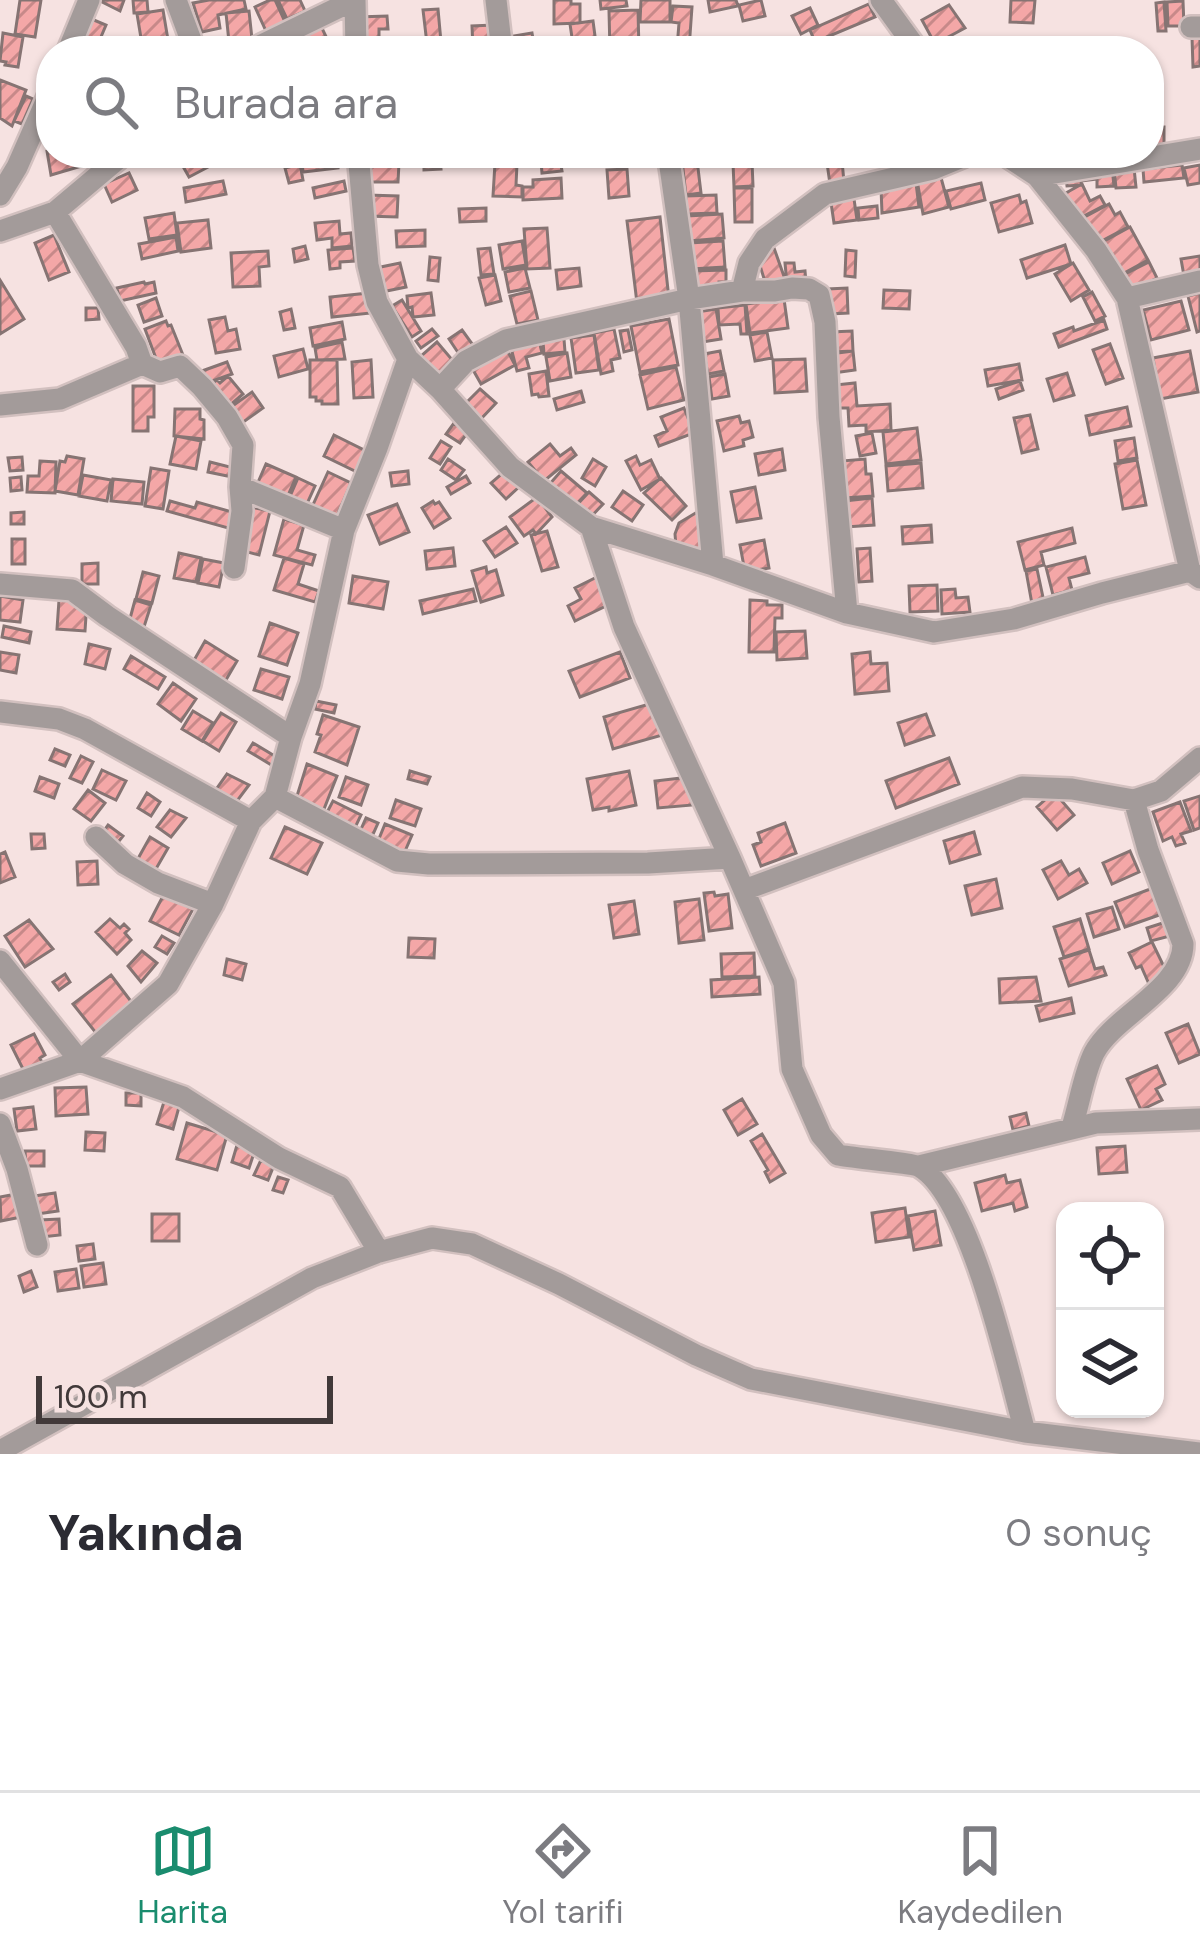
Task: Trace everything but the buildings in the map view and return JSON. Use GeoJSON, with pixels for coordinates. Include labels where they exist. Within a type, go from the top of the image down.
{"type":"FeatureCollection","features":[{"type":"Feature","properties":{"kind":"street"},"geometry":{"type":"LineString","coordinates":[[74,36],[89,0]]}},
{"type":"Feature","properties":{"kind":"street"},"geometry":{"type":"LineString","coordinates":[[176,0],[189,36]]}},
{"type":"Feature","properties":{"kind":"street"},"geometry":{"type":"LineString","coordinates":[[280,36],[354,0],[355,36]]}},
{"type":"Feature","properties":{"kind":"street"},"geometry":{"type":"LineString","coordinates":[[496,0],[500,36]]}},
{"type":"Feature","properties":{"kind":"street"},"geometry":{"type":"LineString","coordinates":[[881,0],[907,36]]}},
{"type":"Feature","properties":{"kind":"street"},"geometry":{"type":"LineString","coordinates":[[0,195],[36,124]]}},
{"type":"Feature","properties":{"kind":"street"},"geometry":{"type":"LineString","coordinates":[[1164,154],[1200,148]]}},
{"type":"Feature","properties":{"kind":"street"},"geometry":{"type":"LineString","coordinates":[[0,231],[55,212],[107,168]]}},
{"type":"Feature","properties":{"kind":"street"},"geometry":{"type":"LineString","coordinates":[[359,168],[368,265],[377,302],[408,358],[510,467],[591,527],[847,613],[934,632],[1014,619],[1102,592],[1195,574],[1127,298],[1096,250],[1036,176],[1024,168]]}},
{"type":"Feature","properties":{"kind":"street"},"geometry":{"type":"LineString","coordinates":[[670,168],[689,299],[713,566]]}},
{"type":"Feature","properties":{"kind":"street"},"geometry":{"type":"LineString","coordinates":[[742,291],[749,263],[765,239],[825,194],[935,168]]}},
{"type":"Feature","properties":{"kind":"street"},"geometry":{"type":"LineString","coordinates":[[1036,176],[1083,168]]}},
{"type":"Feature","properties":{"kind":"street"},"geometry":{"type":"LineString","coordinates":[[55,212],[142,364],[160,372],[180,366],[227,417],[243,445],[242,511],[234,568]]}},
{"type":"Feature","properties":{"kind":"street"},"geometry":{"type":"LineString","coordinates":[[1127,298],[1200,281]]}},
{"type":"Feature","properties":{"kind":"street"},"geometry":{"type":"LineString","coordinates":[[440,389],[466,361],[506,340],[689,299],[809,289],[819,295],[825,322],[847,613]]}},
{"type":"Feature","properties":{"kind":"street"},"geometry":{"type":"LineString","coordinates":[[0,1089],[80,1061],[168,984],[214,904],[250,821],[275,797],[310,684],[344,530],[408,358]]}},
{"type":"Feature","properties":{"kind":"street"},"geometry":{"type":"LineString","coordinates":[[0,405],[60,399],[142,364]]}},
{"type":"Feature","properties":{"kind":"street"},"geometry":{"type":"LineString","coordinates":[[240,487],[344,530]]}},
{"type":"Feature","properties":{"kind":"street"},"geometry":{"type":"LineString","coordinates":[[591,527],[625,627],[784,983],[792,1069],[821,1135],[838,1155],[919,1166],[1096,1123],[1200,1120]]}},
{"type":"Feature","properties":{"kind":"street"},"geometry":{"type":"LineString","coordinates":[[0,584],[72,590],[291,737]]}},
{"type":"Feature","properties":{"kind":"street"},"geometry":{"type":"LineString","coordinates":[[0,712],[59,719],[85,728],[250,821]]}},
{"type":"Feature","properties":{"kind":"street"},"geometry":{"type":"LineString","coordinates":[[744,890],[1022,787],[1072,789],[1134,800],[1161,791],[1200,758]]}},
{"type":"Feature","properties":{"kind":"street"},"geometry":{"type":"LineString","coordinates":[[275,797],[397,860],[648,863],[730,858]]}},
{"type":"Feature","properties":{"kind":"street"},"geometry":{"type":"LineString","coordinates":[[1072,1127],[1095,1052],[1172,976],[1183,956],[1134,800]]}},
{"type":"Feature","properties":{"kind":"street"},"geometry":{"type":"LineString","coordinates":[[96,837],[125,863],[158,883],[214,904]]}},
{"type":"Feature","properties":{"kind":"street"},"geometry":{"type":"LineString","coordinates":[[0,961],[80,1061],[183,1097],[280,1158],[340,1187],[379,1252]]}},
{"type":"Feature","properties":{"kind":"street"},"geometry":{"type":"LineString","coordinates":[[0,1124],[37,1245]]}},
{"type":"Feature","properties":{"kind":"street"},"geometry":{"type":"LineString","coordinates":[[919,1166],[943,1190],[975,1252],[1025,1432]]}},
{"type":"Feature","properties":{"kind":"street"},"geometry":{"type":"LineString","coordinates":[[0,1451],[312,1279],[379,1252],[432,1238],[472,1244],[752,1379],[1025,1432],[1200,1453]]}}]}
